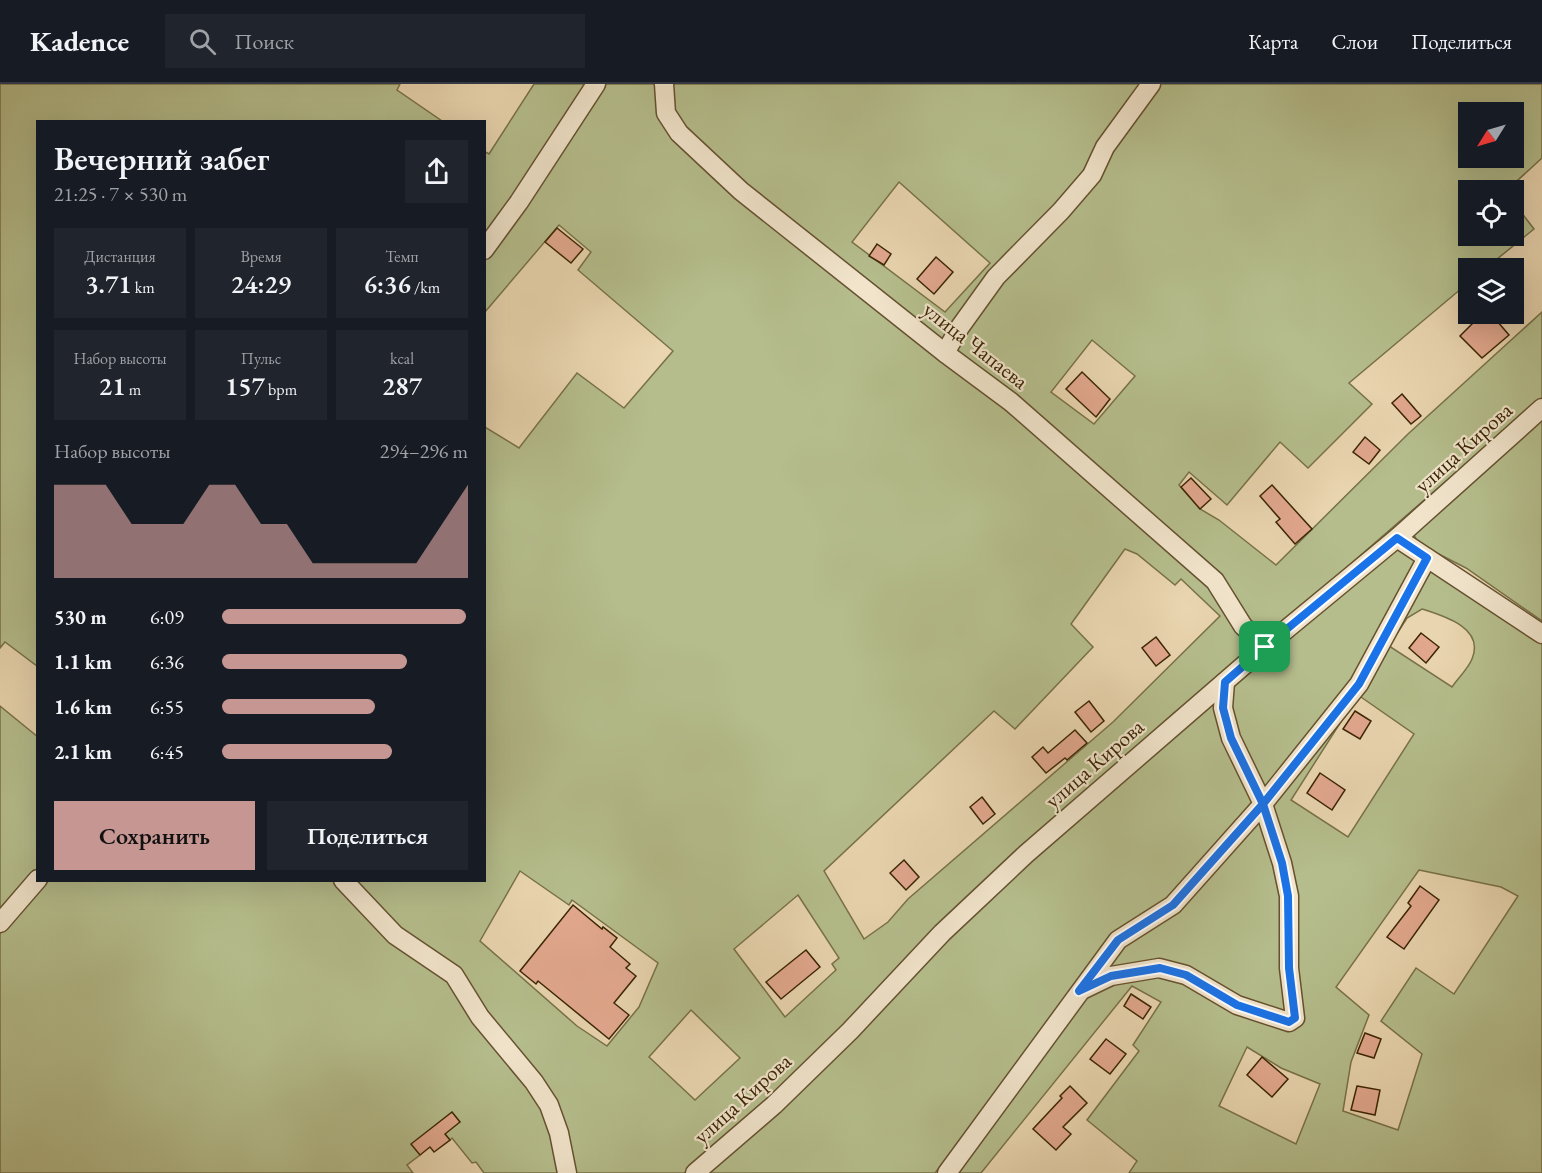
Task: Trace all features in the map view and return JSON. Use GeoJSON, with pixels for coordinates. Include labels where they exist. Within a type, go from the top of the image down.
{"type":"FeatureCollection","features":[{"type":"Feature","properties":{"kind":"street"},"geometry":{"type":"LineString","coordinates":[[486,247],[519,202],[596,84]]}},
{"type":"Feature","properties":{"kind":"street","name":"улица Чапаева"},"geometry":{"type":"LineString","coordinates":[[664,84],[666,113],[679,133],[741,191],[945,353],[1011,402],[1215,581],[1243,626],[1265,647]]}},
{"type":"Feature","properties":{"kind":"street"},"geometry":{"type":"LineString","coordinates":[[945,353],[960,327],[996,277],[1061,211],[1092,175],[1105,147],[1151,84]]}},
{"type":"Feature","properties":{"kind":"street","name":"улица Кирова"},"geometry":{"type":"LineString","coordinates":[[695,1173],[774,1105],[850,1032],[942,933],[1026,854],[1265,647],[1397,538],[1542,408]]}},
{"type":"Feature","properties":{"kind":"street"},"geometry":{"type":"LineString","coordinates":[[1397,538],[1542,634]]}},
{"type":"Feature","properties":{"kind":"street"},"geometry":{"type":"LineString","coordinates":[[947,1173],[1118,940],[1173,905],[1263,804],[1359,684],[1427,558]]}},
{"type":"Feature","properties":{"kind":"street"},"geometry":{"type":"LineString","coordinates":[[1079,991],[1111,976],[1160,968],[1186,975],[1237,1005],[1289,1022],[1295,1018],[1289,968],[1288,896],[1282,863],[1263,804],[1231,738],[1223,708],[1225,682]]}},
{"type":"Feature","properties":{"kind":"street"},"geometry":{"type":"LineString","coordinates":[[0,923],[36,881]]}},
{"type":"Feature","properties":{"kind":"street"},"geometry":{"type":"LineString","coordinates":[[345,882],[395,935],[454,975],[480,1017],[534,1082],[549,1105],[559,1134],[567,1173]]}},
{"type":"Feature","properties":{"kind":"green space"},"geometry":{"type":"Polygon","coordinates":[[[0,84],[400,84],[397,90],[441,120],[36,120],[36,665],[5,642],[0,648],[0,84]]]}},
{"type":"Feature","properties":{"kind":"green space"},"geometry":{"type":"Polygon","coordinates":[[[534,84],[590,84],[486,240],[486,152],[489,154],[534,84]]]}},
{"type":"Feature","properties":{"kind":"green space"},"geometry":{"type":"Polygon","coordinates":[[[601,84],[659,84],[664,116],[1207,581],[1255,647],[1174,713],[946,920],[800,1071],[685,1173],[571,1173],[535,1076],[408,939],[348,882],[486,882],[486,428],[519,448],[577,373],[624,408],[673,351],[578,270],[591,252],[559,225],[486,311],[486,256],[601,84]],[[1125,549],[1071,624],[1093,647],[1015,729],[994,711],[824,871],[864,939],[888,922],[908,899],[1113,722],[1220,616],[1181,579],[1175,585],[1137,554],[1125,549]],[[520,871],[480,941],[577,1026],[607,1046],[639,1007],[658,963],[572,900],[569,905],[520,871]],[[798,895],[734,949],[785,1017],[836,970],[832,964],[839,958],[798,895]],[[691,1010],[649,1057],[695,1100],[740,1058],[691,1010]]]}},
{"type":"Feature","properties":{"kind":"green space"},"geometry":{"type":"Polygon","coordinates":[[[667,84],[1542,84],[1542,158],[1518,180],[1458,180],[1458,246],[1513,246],[1498,258],[1458,258],[1458,291],[1349,383],[1372,404],[1308,468],[1280,442],[1227,505],[1189,472],[1179,485],[1200,509],[1219,520],[1276,565],[1408,434],[1542,312],[1542,398],[1272,632],[1256,630],[1213,572],[681,131],[667,84]],[[899,182],[852,242],[945,312],[990,263],[899,182]],[[1092,340],[1051,392],[1094,424],[1135,376],[1092,340]]]}},
{"type":"Feature","properties":{"kind":"green space"},"geometry":{"type":"Polygon","coordinates":[[[1524,216],[1534,229],[1524,237],[1524,216]]]}},
{"type":"Feature","properties":{"kind":"green space"},"geometry":{"type":"Polygon","coordinates":[[[1542,417],[1542,621],[1466,568],[1419,544],[1414,535],[1416,527],[1542,417]]]}},
{"type":"Feature","properties":{"kind":"green space"},"geometry":{"type":"Polygon","coordinates":[[[1397,550],[1418,556],[1351,684],[1169,904],[1116,938],[1023,1063],[935,1173],[705,1173],[975,908],[1383,555],[1397,550]]]}},
{"type":"Feature","properties":{"kind":"green space"},"geometry":{"type":"Polygon","coordinates":[[[1430,566],[1542,640],[1542,1173],[1129,1173],[1137,1161],[1087,1120],[1139,1051],[1133,1045],[1161,1002],[1132,986],[981,1173],[950,1173],[1122,943],[1276,794],[1430,566]],[[1422,609],[1407,618],[1389,646],[1452,687],[1472,659],[1473,639],[1468,631],[1441,615],[1422,609]],[[1358,695],[1291,800],[1348,837],[1414,734],[1358,695]],[[1419,870],[1336,987],[1369,1015],[1351,1062],[1343,1111],[1398,1130],[1422,1054],[1381,1021],[1416,968],[1454,994],[1518,896],[1501,887],[1419,870]],[[1247,1047],[1219,1106],[1296,1144],[1320,1084],[1281,1068],[1247,1047]]]}},
{"type":"Feature","properties":{"kind":"green space"},"geometry":{"type":"Polygon","coordinates":[[[0,706],[36,735],[36,871],[0,914],[0,706]]]}},
{"type":"Feature","properties":{"kind":"green space"},"geometry":{"type":"Polygon","coordinates":[[[41,882],[337,882],[452,978],[547,1111],[561,1173],[484,1173],[476,1162],[472,1163],[452,1138],[450,1140],[437,1124],[420,1155],[407,1165],[413,1173],[0,1173],[0,930],[41,882]]]}},
{"type":"Feature","properties":{"kind":"building"},"geometry":{"type":"Polygon","coordinates":[[[557,228],[583,249],[571,263],[545,242],[557,228]]]}},
{"type":"Feature","properties":{"kind":"building"},"geometry":{"type":"Polygon","coordinates":[[[877,244],[891,254],[884,265],[869,256],[877,244]]]}},
{"type":"Feature","properties":{"kind":"building"},"geometry":{"type":"Polygon","coordinates":[[[936,257],[953,272],[934,294],[917,279],[936,257]]]}},
{"type":"Feature","properties":{"kind":"building"},"geometry":{"type":"Polygon","coordinates":[[[1472,324],[1500,324],[1509,335],[1482,358],[1460,336],[1472,324]]]}},
{"type":"Feature","properties":{"kind":"building"},"geometry":{"type":"Polygon","coordinates":[[[1082,372],[1110,399],[1096,417],[1066,389],[1082,372]]]}},
{"type":"Feature","properties":{"kind":"building"},"geometry":{"type":"Polygon","coordinates":[[[1402,394],[1421,416],[1411,424],[1392,403],[1402,394]]]}},
{"type":"Feature","properties":{"kind":"building"},"geometry":{"type":"Polygon","coordinates":[[[1365,437],[1380,450],[1369,464],[1353,452],[1365,437]]]}},
{"type":"Feature","properties":{"kind":"building"},"geometry":{"type":"Polygon","coordinates":[[[1191,478],[1211,499],[1200,509],[1181,487],[1191,478]]]}},
{"type":"Feature","properties":{"kind":"building"},"geometry":{"type":"Polygon","coordinates":[[[1272,485],[1312,529],[1295,544],[1276,522],[1280,519],[1260,496],[1272,485]]]}},
{"type":"Feature","properties":{"kind":"building"},"geometry":{"type":"Polygon","coordinates":[[[1421,633],[1439,647],[1426,663],[1409,648],[1421,633]]]}},
{"type":"Feature","properties":{"kind":"building"},"geometry":{"type":"Polygon","coordinates":[[[1156,637],[1170,655],[1156,666],[1142,648],[1156,637]]]}},
{"type":"Feature","properties":{"kind":"building"},"geometry":{"type":"Polygon","coordinates":[[[1089,701],[1104,721],[1091,732],[1075,712],[1089,701]]]}},
{"type":"Feature","properties":{"kind":"building"},"geometry":{"type":"Polygon","coordinates":[[[1355,711],[1371,721],[1360,739],[1343,729],[1355,711]]]}},
{"type":"Feature","properties":{"kind":"building"},"geometry":{"type":"Polygon","coordinates":[[[1075,730],[1087,743],[1067,760],[1065,758],[1046,773],[1032,757],[1043,747],[1048,753],[1075,730]]]}},
{"type":"Feature","properties":{"kind":"building"},"geometry":{"type":"Polygon","coordinates":[[[1320,773],[1345,790],[1332,810],[1307,793],[1320,773]]]}},
{"type":"Feature","properties":{"kind":"building"},"geometry":{"type":"Polygon","coordinates":[[[982,797],[995,814],[983,824],[970,807],[982,797]]]}},
{"type":"Feature","properties":{"kind":"building"},"geometry":{"type":"Polygon","coordinates":[[[904,860],[919,877],[906,890],[890,873],[904,860]]]}},
{"type":"Feature","properties":{"kind":"building"},"geometry":{"type":"Polygon","coordinates":[[[1420,886],[1439,900],[1404,949],[1387,937],[1411,906],[1408,903],[1420,886]]]}},
{"type":"Feature","properties":{"kind":"building"},"geometry":{"type":"Polygon","coordinates":[[[573,905],[602,929],[603,927],[617,938],[610,947],[630,964],[626,968],[636,976],[614,1003],[629,1015],[609,1039],[538,981],[536,984],[520,971],[573,905]]]}},
{"type":"Feature","properties":{"kind":"building"},"geometry":{"type":"Polygon","coordinates":[[[806,950],[820,967],[781,999],[766,982],[806,950]]]}},
{"type":"Feature","properties":{"kind":"building"},"geometry":{"type":"Polygon","coordinates":[[[1131,994],[1151,1007],[1143,1019],[1124,1006],[1131,994]]]}},
{"type":"Feature","properties":{"kind":"building"},"geometry":{"type":"Polygon","coordinates":[[[1365,1033],[1381,1039],[1374,1058],[1357,1053],[1365,1033]]]}},
{"type":"Feature","properties":{"kind":"building"},"geometry":{"type":"Polygon","coordinates":[[[1106,1039],[1126,1054],[1110,1074],[1090,1059],[1106,1039]]]}},
{"type":"Feature","properties":{"kind":"building"},"geometry":{"type":"Polygon","coordinates":[[[1262,1057],[1288,1079],[1272,1097],[1247,1075],[1262,1057]]]}},
{"type":"Feature","properties":{"kind":"building"},"geometry":{"type":"Polygon","coordinates":[[[1070,1086],[1087,1103],[1063,1127],[1071,1134],[1056,1150],[1033,1129],[1070,1086]]]}},
{"type":"Feature","properties":{"kind":"building"},"geometry":{"type":"Polygon","coordinates":[[[1357,1086],[1380,1090],[1375,1115],[1351,1110],[1357,1086]]]}},
{"type":"Feature","properties":{"kind":"building"},"geometry":{"type":"Polygon","coordinates":[[[452,1112],[460,1122],[445,1134],[450,1140],[434,1152],[430,1147],[420,1155],[411,1144],[452,1112]]]}},
{"type":"Feature","properties":{"kind":"route"},"geometry":{"type":"LineString","coordinates":[[1265,647],[1225,682],[1223,708],[1231,738],[1263,804],[1282,863],[1288,896],[1289,968],[1295,1018],[1289,1022],[1237,1005],[1186,975],[1160,968],[1111,976],[1079,991],[1118,940],[1173,905],[1263,804],[1359,684],[1427,558],[1397,538],[1265,647]]}}]}
